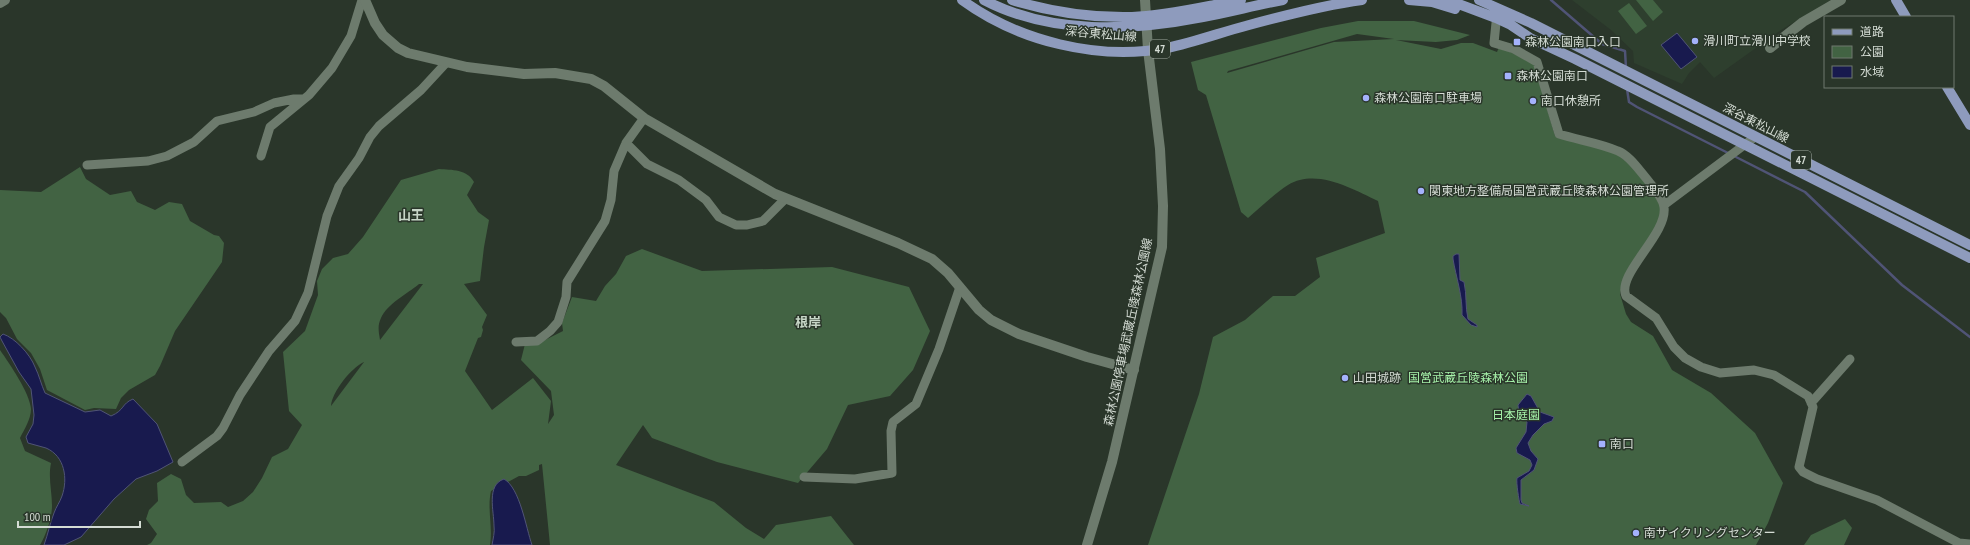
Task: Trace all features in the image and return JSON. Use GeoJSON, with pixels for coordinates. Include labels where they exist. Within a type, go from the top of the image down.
{"type":"FeatureCollection","features":[{"type":"Feature","properties":{"kind":"main road","name":"深谷東松山線"},"geometry":{"type":"LineString","coordinates":[[962,0],[995,21],[1039,38],[1064,45],[1114,51],[1148,50],[1174,46],[1248,25],[1338,4],[1362,0]]}},
{"type":"Feature","properties":{"kind":"main road","name":"深谷東松山線"},"geometry":{"type":"LineString","coordinates":[[984,0],[1020,14],[1052,22],[1086,26],[1134,27],[1159,19],[1241,0]]}},
{"type":"Feature","properties":{"kind":"main road","name":"深谷東松山線"},"geometry":{"type":"LineString","coordinates":[[1012,0],[1039,8],[1073,15],[1159,19],[1202,17],[1283,0]]}},
{"type":"Feature","properties":{"kind":"main road","name":"深谷東松山線"},"geometry":{"type":"LineString","coordinates":[[1409,0],[1448,7],[1530,38],[1620,81],[1970,258]]}},
{"type":"Feature","properties":{"kind":"main road","name":"深谷東松山線"},"geometry":{"type":"LineString","coordinates":[[1448,0],[1472,8],[1511,25],[1530,38]]}},
{"type":"Feature","properties":{"kind":"main road","name":"深谷東松山線"},"geometry":{"type":"LineString","coordinates":[[1479,0],[1531,23],[1970,245]]}},
{"type":"Feature","properties":{"kind":"main road","name":"深谷東松山線"},"geometry":{"type":"LineString","coordinates":[[1496,0],[1531,23]]}},
{"type":"Feature","properties":{"kind":"main road"},"geometry":{"type":"LineString","coordinates":[[1896,0],[1905,16]]}},
{"type":"Feature","properties":{"kind":"main road"},"geometry":{"type":"LineString","coordinates":[[1949,88],[1970,125]]}},
{"type":"Feature","properties":{"kind":"street"},"geometry":{"type":"LineString","coordinates":[[0,3],[5,0]]}},
{"type":"Feature","properties":{"kind":"street"},"geometry":{"type":"LineString","coordinates":[[261,156],[270,127],[318,86],[332,68],[351,36],[362,0]]}},
{"type":"Feature","properties":{"kind":"street"},"geometry":{"type":"LineString","coordinates":[[365,0],[375,23],[390,42],[408,53],[446,63],[520,73],[554,73],[591,79],[604,86],[644,118],[785,199],[916,251],[932,259],[979,310],[991,320],[1003,327],[1087,357],[1134,370]]}},
{"type":"Feature","properties":{"kind":"street","name":"森林公園停車場武蔵丘陵森林公園線"},"geometry":{"type":"LineString","coordinates":[[1087,545],[1112,462],[1162,247],[1163,206],[1160,149],[1148,50],[1145,0]]}},
{"type":"Feature","properties":{"kind":"street"},"geometry":{"type":"LineString","coordinates":[[1770,48],[1803,22],[1841,0]]}},
{"type":"Feature","properties":{"kind":"street"},"geometry":{"type":"LineString","coordinates":[[1496,24],[1494,43],[1514,49],[1536,62],[1559,134],[1619,151],[1642,173],[1664,205],[1664,217],[1653,239],[1638,260],[1625,284],[1624,292],[1626,296],[1656,318],[1670,341],[1685,358],[1701,367],[1720,373],[1754,370],[1774,375],[1808,396],[1813,407],[1800,467],[1803,472],[1817,479],[1877,500],[1959,543],[1970,544]]}},
{"type":"Feature","properties":{"kind":"street"},"geometry":{"type":"LineString","coordinates":[[182,462],[217,436],[223,428],[240,394],[268,351],[295,321],[308,293],[327,216],[339,186],[359,158],[370,137],[379,126],[421,90],[446,63]]}},
{"type":"Feature","properties":{"kind":"street"},"geometry":{"type":"LineString","coordinates":[[87,165],[148,161],[167,156],[194,142],[217,121],[254,112],[274,103],[294,99],[303,99]]}},
{"type":"Feature","properties":{"kind":"street"},"geometry":{"type":"LineString","coordinates":[[516,342],[537,340],[550,331],[558,322],[566,298],[567,282],[605,221],[611,200],[614,171],[626,144],[644,118]]}},
{"type":"Feature","properties":{"kind":"street"},"geometry":{"type":"LineString","coordinates":[[1664,205],[1728,159],[1755,137]]}},
{"type":"Feature","properties":{"kind":"street"},"geometry":{"type":"LineString","coordinates":[[626,144],[647,164],[679,180],[706,200],[720,218],[736,225],[747,225],[763,221],[785,199]]}},
{"type":"Feature","properties":{"kind":"street"},"geometry":{"type":"LineString","coordinates":[[804,477],[855,479],[892,473],[891,432],[893,422],[916,404],[939,349],[960,288]]}},
{"type":"Feature","properties":{"kind":"street"},"geometry":{"type":"LineString","coordinates":[[1811,403],[1850,359]]}},
{"type":"Feature","properties":{"kind":"shaded area","name":"滑川町立滑川中学校"},"geometry":{"type":"Polygon","coordinates":[[[1572,0],[1831,0],[1781,30],[1714,78],[1700,62],[1689,73],[1682,84],[1634,63],[1633,51],[1611,30],[1572,0]]]}},
{"type":"Feature","properties":{"kind":"green space"},"geometry":{"type":"Polygon","coordinates":[[[1636,0],[1653,0],[1663,12],[1653,21],[1636,0]]]}},
{"type":"Feature","properties":{"kind":"green space"},"geometry":{"type":"Polygon","coordinates":[[[1629,3],[1647,26],[1636,34],[1618,11],[1629,3]]]}},
{"type":"Feature","properties":{"kind":"green space","name":"国営武蔵丘陵森林公園"},"geometry":{"type":"Polygon","coordinates":[[[1358,21],[1414,21],[1470,35],[1457,40],[1436,42],[1396,40],[1441,49],[1461,43],[1473,43],[1497,52],[1499,47],[1532,62],[1535,67],[1555,136],[1615,151],[1634,169],[1661,205],[1661,218],[1622,286],[1620,294],[1626,314],[1631,322],[1653,336],[1672,370],[1711,393],[1755,433],[1783,483],[1768,523],[1756,545],[1148,545],[1199,394],[1213,337],[1245,320],[1273,296],[1295,296],[1320,277],[1316,258],[1385,233],[1378,201],[1346,186],[1322,179],[1299,180],[1288,185],[1248,218],[1241,212],[1206,95],[1198,90],[1191,62],[1321,28],[1358,21]],[[1357,34],[1228,71],[1227,73],[1334,42],[1394,39],[1357,34]]]}},
{"type":"Feature","properties":{"kind":"green space"},"geometry":{"type":"Polygon","coordinates":[[[80,167],[86,179],[110,195],[131,191],[137,202],[155,210],[169,202],[182,204],[190,221],[214,235],[219,236],[224,243],[222,262],[175,331],[155,375],[129,390],[121,398],[116,409],[94,408],[85,410],[47,390],[40,369],[31,353],[17,339],[6,318],[0,312],[0,190],[41,192],[80,167]]]}},
{"type":"Feature","properties":{"kind":"green space"},"geometry":{"type":"Polygon","coordinates":[[[439,169],[463,172],[474,182],[467,195],[478,212],[489,220],[480,281],[464,284],[487,315],[482,327],[483,330],[481,337],[478,338],[465,371],[492,410],[533,378],[551,401],[548,424],[554,415],[551,391],[521,360],[525,344],[541,342],[563,331],[562,323],[572,297],[596,301],[605,286],[616,274],[626,256],[642,249],[702,271],[832,267],[909,287],[930,331],[913,370],[890,396],[848,405],[827,449],[798,483],[717,462],[652,438],[643,425],[616,465],[714,502],[746,528],[764,539],[776,525],[831,516],[854,545],[550,545],[542,464],[539,465],[539,470],[526,476],[519,476],[491,491],[490,545],[147,545],[151,543],[157,534],[146,519],[149,510],[158,501],[157,483],[171,474],[181,479],[186,495],[194,503],[221,502],[228,507],[243,501],[253,492],[262,478],[272,457],[288,449],[302,425],[289,411],[283,352],[305,331],[318,295],[317,281],[322,269],[333,258],[348,254],[363,237],[401,180],[439,169]],[[419,284],[392,304],[384,313],[379,324],[380,340],[423,284],[419,284]],[[364,362],[354,369],[343,381],[332,400],[331,406],[364,362]]]}},
{"type":"Feature","properties":{"kind":"green space"},"geometry":{"type":"Polygon","coordinates":[[[0,350],[18,378],[30,402],[30,417],[20,438],[25,451],[51,463],[50,474],[52,511],[48,526],[40,545],[0,545],[0,350]]]}},
{"type":"Feature","properties":{"kind":"green space"},"geometry":{"type":"Polygon","coordinates":[[[1845,519],[1852,528],[1844,545],[1804,545],[1811,535],[1845,519]]]}},
{"type":"Feature","properties":{"kind":"water"},"geometry":{"type":"Polygon","coordinates":[[[1677,33],[1697,57],[1681,69],[1661,45],[1677,33]]]}},
{"type":"Feature","properties":{"kind":"water"},"geometry":{"type":"Polygon","coordinates":[[[1459,254],[1460,280],[1464,282],[1468,319],[1477,325],[1477,327],[1471,325],[1462,315],[1460,294],[1453,259],[1453,256],[1459,254]]]}},
{"type":"Feature","properties":{"kind":"water"},"geometry":{"type":"Polygon","coordinates":[[[3,334],[22,347],[30,357],[45,393],[85,412],[100,410],[111,416],[119,412],[126,403],[133,399],[157,424],[173,462],[157,471],[136,479],[114,499],[81,537],[64,545],[44,545],[64,489],[65,475],[61,462],[57,456],[46,448],[28,443],[26,437],[33,424],[34,415],[31,389],[19,372],[2,341],[0,337],[3,334]]]}},
{"type":"Feature","properties":{"kind":"water"},"geometry":{"type":"Polygon","coordinates":[[[1527,394],[1531,396],[1540,412],[1554,417],[1552,421],[1544,424],[1533,435],[1528,443],[1531,451],[1538,459],[1534,470],[1521,480],[1521,500],[1522,503],[1529,506],[1520,504],[1517,478],[1529,471],[1532,465],[1530,460],[1517,453],[1516,448],[1526,432],[1527,422],[1519,415],[1518,405],[1527,394]]]}},
{"type":"Feature","properties":{"kind":"water"},"geometry":{"type":"Polygon","coordinates":[[[504,479],[510,484],[518,499],[532,545],[492,545],[494,531],[492,506],[493,493],[498,482],[504,479]]]}},
{"type":"Feature","properties":{"kind":"waterway"},"geometry":{"type":"LineString","coordinates":[[1551,0],[1602,44],[1625,51],[1626,68]]}},
{"type":"Feature","properties":{"kind":"waterway"},"geometry":{"type":"LineString","coordinates":[[1627,89],[1629,102],[1730,154]]}},
{"type":"Feature","properties":{"kind":"waterway"},"geometry":{"type":"LineString","coordinates":[[1734,156],[1805,192],[1902,285],[1970,337]]}},
{"type":"Feature","properties":{"kind":"place","name":"滑川町立滑川中学校"},"geometry":{"type":"Point","coordinates":[1695,41]}},
{"type":"Feature","properties":{"kind":"place","name":"森林公園南口入口"},"geometry":{"type":"Point","coordinates":[1517,42]}},
{"type":"Feature","properties":{"kind":"place","name":"森林公園南口"},"geometry":{"type":"Point","coordinates":[1508,76]}},
{"type":"Feature","properties":{"kind":"place","name":"森林公園南口駐車場"},"geometry":{"type":"Point","coordinates":[1366,98]}},
{"type":"Feature","properties":{"kind":"place","name":"南口休憩所"},"geometry":{"type":"Point","coordinates":[1533,101]}},
{"type":"Feature","properties":{"kind":"place","name":"関東地方整備局国営武蔵丘陵森林公園管理所"},"geometry":{"type":"Point","coordinates":[1421,191]}},
{"type":"Feature","properties":{"kind":"place","name":"山田城跡"},"geometry":{"type":"Point","coordinates":[1345,378]}},
{"type":"Feature","properties":{"kind":"place","name":"南口"},"geometry":{"type":"Point","coordinates":[1602,444]}},
{"type":"Feature","properties":{"kind":"place","name":"南サイクリングセンター"},"geometry":{"type":"Point","coordinates":[1636,533]}},
{"type":"Feature","properties":{"kind":"district","name":"山王"},"geometry":{"type":"Point","coordinates":[411,215]}},
{"type":"Feature","properties":{"kind":"district","name":"根岸"},"geometry":{"type":"Point","coordinates":[808,322]}},
{"type":"Feature","properties":{"kind":"park label","name":"日本庭園"},"geometry":{"type":"Point","coordinates":[1516,415]}}]}
